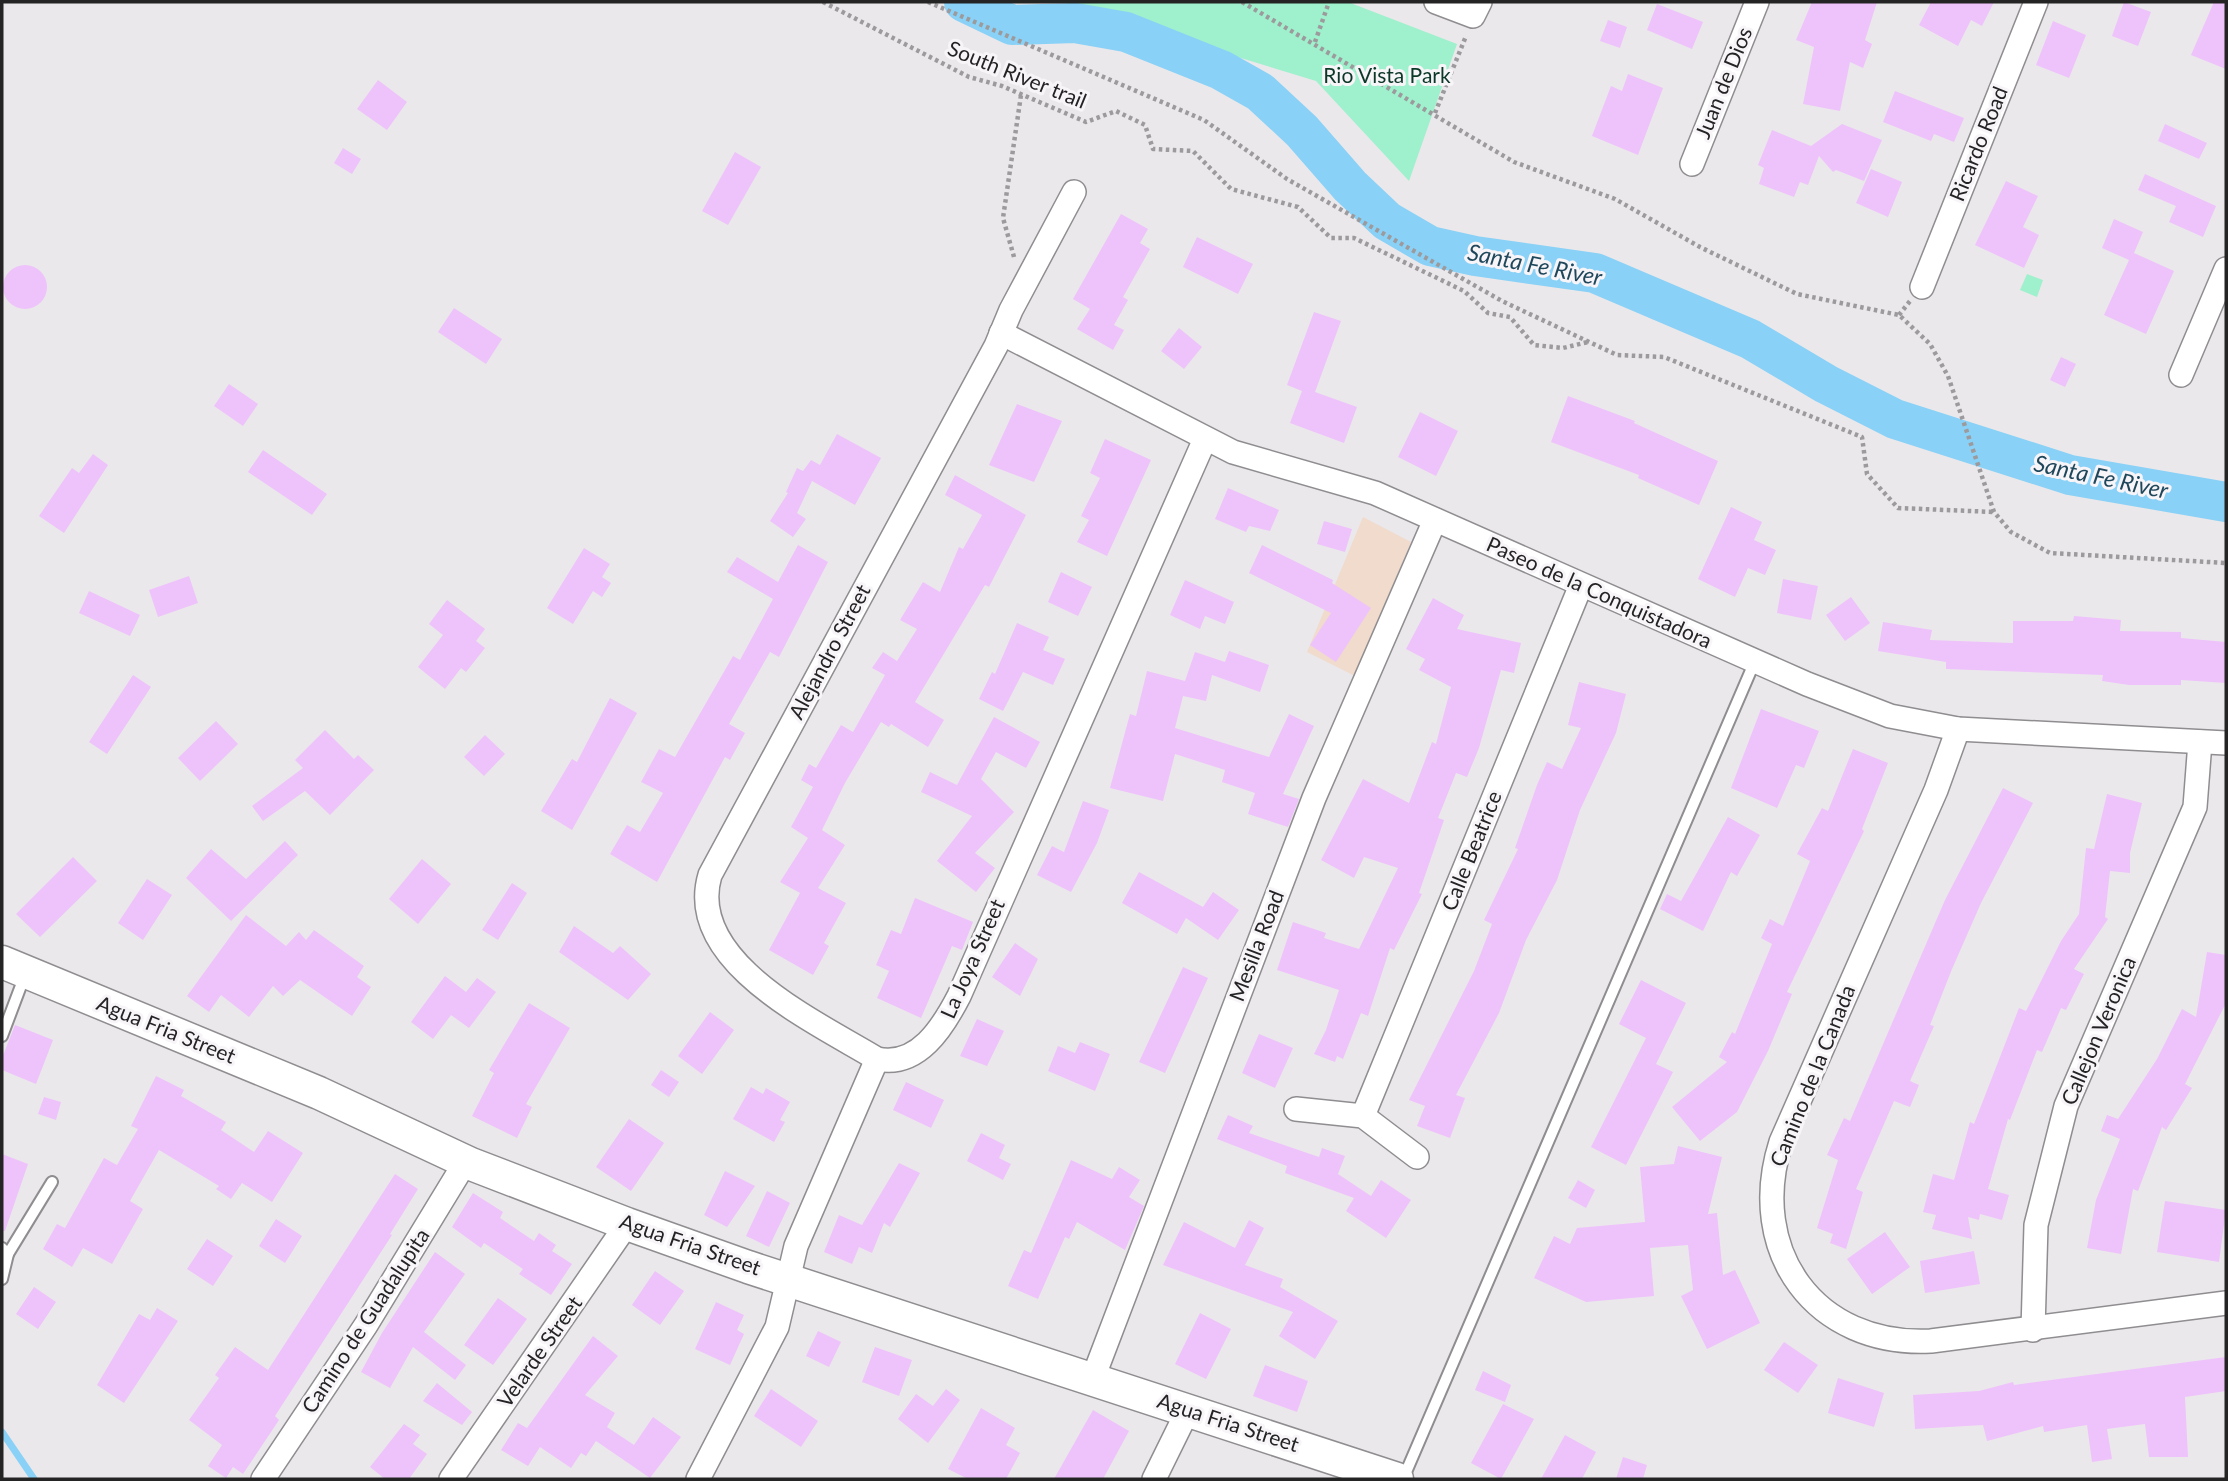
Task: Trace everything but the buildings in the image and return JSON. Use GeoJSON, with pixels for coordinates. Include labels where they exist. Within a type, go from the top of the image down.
{"type":"FeatureCollection","features":[{"type":"Feature","properties":{"kind":"street"},"geometry":{"type":"LineString","coordinates":[[1436,2],[1477,9]]}},
{"type":"Feature","properties":{"kind":"street","name":"Juan de Dios"},"geometry":{"type":"LineString","coordinates":[[1692,164],[1757,2]]}},
{"type":"Feature","properties":{"kind":"street","name":"Ricardo Road"},"geometry":{"type":"LineString","coordinates":[[1922,287],[2036,2]]}},
{"type":"Feature","properties":{"kind":"street","name":"Alejandro Street"},"geometry":{"type":"LineString","coordinates":[[877,1059],[776,998],[755,981],[712,928],[707,914],[706,888],[716,862],[1074,192]]}},
{"type":"Feature","properties":{"kind":"street"},"geometry":{"type":"LineString","coordinates":[[2181,375],[2225,275]]}},
{"type":"Feature","properties":{"kind":"street","name":"Paseo de la Conquistadora"},"geometry":{"type":"LineString","coordinates":[[1001,333],[1241,455],[1375,493],[1755,661],[1890,716],[1958,729],[2226,743]]}},
{"type":"Feature","properties":{"kind":"street","name":"La Joya Street"},"geometry":{"type":"LineString","coordinates":[[877,1059],[895,1060],[915,1052],[935,1036],[953,1009],[1205,439]]}},
{"type":"Feature","properties":{"kind":"street","name":"Mesilla Road"},"geometry":{"type":"LineString","coordinates":[[1093,1377],[1314,798],[1435,520]]}},
{"type":"Feature","properties":{"kind":"street","name":"Calle Beatrice"},"geometry":{"type":"LineString","coordinates":[[1363,1116],[1581,585]]}},
{"type":"Feature","properties":{"kind":"street","name":"Camino de la Canada"},"geometry":{"type":"LineString","coordinates":[[1958,729],[1936,790],[1781,1142],[1771,1184],[1771,1205],[1780,1249],[1794,1278],[1814,1303],[1848,1326],[1879,1338],[1912,1342],[2033,1330],[2226,1303]]}},
{"type":"Feature","properties":{"kind":"street","name":"Callejon Veronica"},"geometry":{"type":"LineString","coordinates":[[2033,1330],[2036,1225],[2062,1120],[2195,807],[2200,742]]}},
{"type":"Feature","properties":{"kind":"street","name":"Agua Fria Street"},"geometry":{"type":"LineString","coordinates":[[14,967],[319,1093],[466,1161],[626,1224],[1397,1479]]}},
{"type":"Feature","properties":{"kind":"street"},"geometry":{"type":"LineString","coordinates":[[698,1479],[777,1327],[796,1246],[877,1059]]}},
{"type":"Feature","properties":{"kind":"street"},"geometry":{"type":"LineString","coordinates":[[1296,1109],[1363,1116],[1417,1157]]}},
{"type":"Feature","properties":{"kind":"street","name":"Camino de Guadalupita"},"geometry":{"type":"LineString","coordinates":[[263,1479],[366,1325],[466,1161]]}},
{"type":"Feature","properties":{"kind":"street","name":"Velarde Street"},"geometry":{"type":"LineString","coordinates":[[451,1479],[626,1224]]}},
{"type":"Feature","properties":{"kind":"street"},"geometry":{"type":"LineString","coordinates":[[1154,1479],[1188,1410]]}},
{"type":"Feature","properties":{"kind":"lane"},"geometry":{"type":"LineString","coordinates":[[1403,1479],[1755,661]]}},
{"type":"Feature","properties":{"kind":"lane"},"geometry":{"type":"LineString","coordinates":[[2,1037],[14,967]]}},
{"type":"Feature","properties":{"kind":"lane"},"geometry":{"type":"LineString","coordinates":[[2,1279],[5,1251],[52,1182]]}},
{"type":"Feature","properties":{"kind":"path","name":"South River trail"},"geometry":{"type":"LineString","coordinates":[[823,2],[969,77],[1002,86],[1086,122],[1116,111],[1145,125],[1153,149],[1193,151],[1231,189],[1298,207],[1331,237],[1354,238],[1464,291],[1488,313],[1510,317],[1534,345],[1563,348],[1588,342]]}},
{"type":"Feature","properties":{"kind":"path"},"geometry":{"type":"LineString","coordinates":[[928,2],[1204,120],[1287,179],[1502,301],[1588,342],[1616,355],[1664,357],[1862,437],[1867,474],[1898,508],[1994,512]]}},
{"type":"Feature","properties":{"kind":"path"},"geometry":{"type":"LineString","coordinates":[[1242,2],[1435,113],[1514,162],[1615,199],[1700,247],[1797,295],[1899,314],[1930,344],[1948,376],[1985,490],[1994,512],[2011,532],[2050,553],[2226,563]]}},
{"type":"Feature","properties":{"kind":"path"},"geometry":{"type":"LineString","coordinates":[[1315,43],[1329,2]]}},
{"type":"Feature","properties":{"kind":"path"},"geometry":{"type":"LineString","coordinates":[[1435,113],[1477,9]]}},
{"type":"Feature","properties":{"kind":"path"},"geometry":{"type":"LineString","coordinates":[[1021,95],[1003,218],[1023,288]]}},
{"type":"Feature","properties":{"kind":"shaded area"},"geometry":{"type":"Polygon","coordinates":[[[1363,517],[1411,542],[1355,676],[1307,652],[1363,517]]]}},
{"type":"Feature","properties":{"kind":"green space","name":"Rio Vista Park"},"geometry":{"type":"Polygon","coordinates":[[[1065,2],[1348,2],[1457,44],[1409,181],[1316,81],[1065,2]]]}},
{"type":"Feature","properties":{"kind":"green space"},"geometry":{"type":"Polygon","coordinates":[[[2027,274],[2043,280],[2037,297],[2020,290],[2027,274]]]}},
{"type":"Feature","properties":{"kind":"waterway","name":"Santa Fe River"},"geometry":{"type":"LineString","coordinates":[[964,2],[1012,25],[1075,23],[1126,32],[1221,70],[1260,92],[1302,131],[1350,186],[1387,221],[1430,246],[1475,256],[1595,273],[1750,339],[1826,384],[1895,419],[2070,475],[2226,502]]}},
{"type":"Feature","properties":{"kind":"waterway"},"geometry":{"type":"LineString","coordinates":[[2,1432],[34,1479]]}}]}
